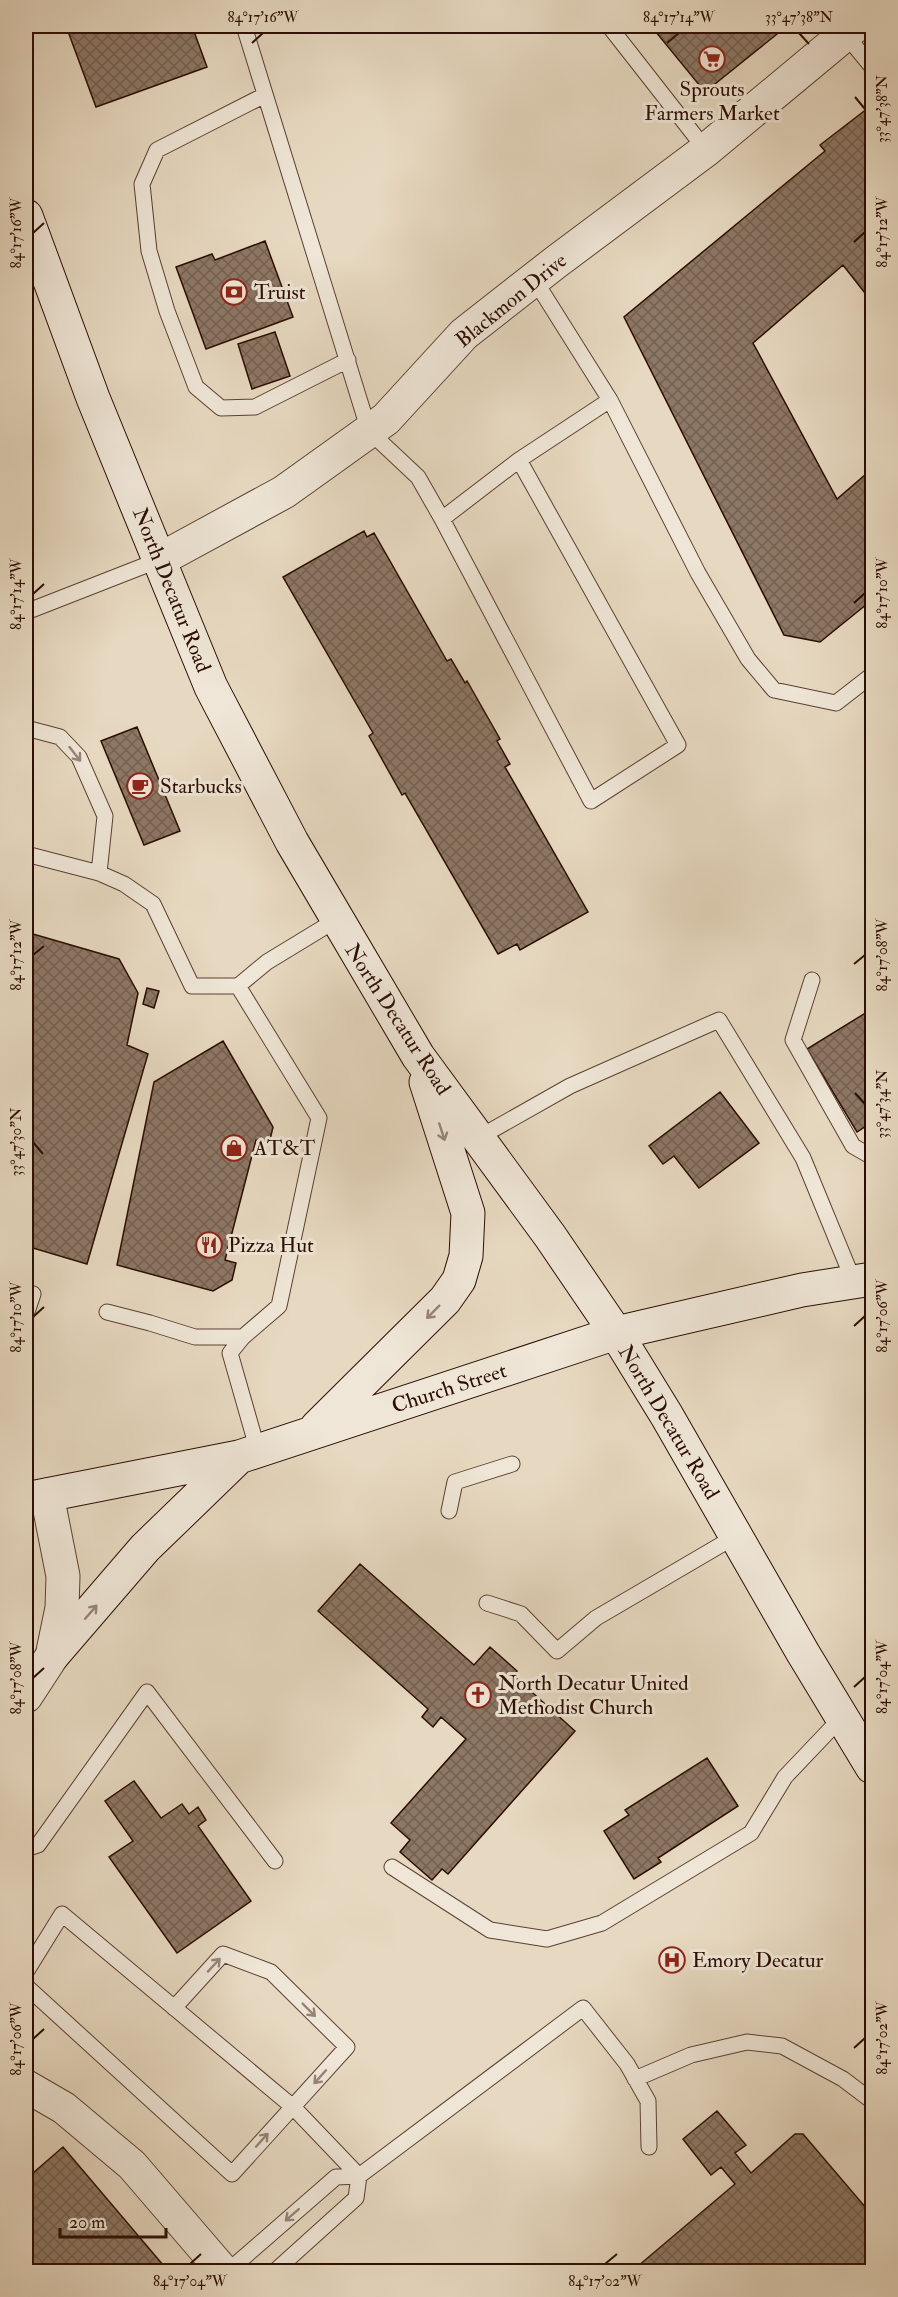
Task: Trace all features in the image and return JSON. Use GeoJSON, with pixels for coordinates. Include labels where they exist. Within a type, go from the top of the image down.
{"type":"FeatureCollection","features":[{"type":"Feature","properties":{"kind":"main road","name":"Blackmon Drive"},"geometry":{"type":"LineString","coordinates":[[159,560],[284,492],[386,419],[464,334],[706,150],[850,30]]}},
{"type":"Feature","properties":{"kind":"main road","name":"North Decatur Road"},"geometry":{"type":"LineString","coordinates":[[26,216],[93,398],[211,687],[292,842],[418,1056],[550,1236],[616,1333],[873,1767]]}},
{"type":"Feature","properties":{"kind":"main road"},"geometry":{"type":"LineString","coordinates":[[311,1432],[445,1300],[459,1280],[466,1256],[468,1213],[418,1056]]}},
{"type":"Feature","properties":{"kind":"main road","name":"Church Street"},"geometry":{"type":"LineString","coordinates":[[36,1497],[248,1454],[616,1333],[791,1292],[863,1281]]}},
{"type":"Feature","properties":{"kind":"main road"},"geometry":{"type":"LineString","coordinates":[[26,1696],[52,1656],[145,1548],[248,1454]]}},
{"type":"Feature","properties":{"kind":"main road"},"geometry":{"type":"LineString","coordinates":[[36,1497],[63,1576],[62,1608],[52,1656]]}},
{"type":"Feature","properties":{"kind":"street"},"geometry":{"type":"LineString","coordinates":[[26,2086],[64,2108],[132,2165],[226,2271]]}},
{"type":"Feature","properties":{"kind":"lane"},"geometry":{"type":"LineString","coordinates":[[244,26],[369,431],[418,477],[591,801],[678,746],[519,460]]}},
{"type":"Feature","properties":{"kind":"lane"},"geometry":{"type":"LineString","coordinates":[[609,26],[706,150]]}},
{"type":"Feature","properties":{"kind":"lane"},"geometry":{"type":"LineString","coordinates":[[850,30],[873,67]]}},
{"type":"Feature","properties":{"kind":"lane"},"geometry":{"type":"LineString","coordinates":[[265,95],[157,150],[142,184],[149,251],[164,301],[196,387],[222,408],[255,407],[348,360]]}},
{"type":"Feature","properties":{"kind":"lane"},"geometry":{"type":"LineString","coordinates":[[534,279],[610,400],[698,573],[748,658],[774,690],[836,703],[873,675]]}},
{"type":"Feature","properties":{"kind":"lane"},"geometry":{"type":"LineString","coordinates":[[442,519],[519,460],[610,400]]}},
{"type":"Feature","properties":{"kind":"lane"},"geometry":{"type":"LineString","coordinates":[[26,612],[159,560]]}},
{"type":"Feature","properties":{"kind":"lane"},"geometry":{"type":"LineString","coordinates":[[26,728],[60,737],[79,757],[105,816],[99,873]]}},
{"type":"Feature","properties":{"kind":"lane"},"geometry":{"type":"LineString","coordinates":[[26,854],[99,873],[124,884],[153,904],[192,986],[238,986],[267,962],[336,920]]}},
{"type":"Feature","properties":{"kind":"lane"},"geometry":{"type":"LineString","coordinates":[[812,980],[792,1040],[853,1146],[873,1157]]}},
{"type":"Feature","properties":{"kind":"lane"},"geometry":{"type":"LineString","coordinates":[[238,986],[319,1118],[279,1306],[243,1337],[231,1353],[248,1454]]}},
{"type":"Feature","properties":{"kind":"lane"},"geometry":{"type":"LineString","coordinates":[[478,1138],[570,1086],[720,1020],[803,1158],[863,1281]]}},
{"type":"Feature","properties":{"kind":"lane"},"geometry":{"type":"LineString","coordinates":[[26,1292],[33,1294],[26,1314]]}},
{"type":"Feature","properties":{"kind":"lane"},"geometry":{"type":"LineString","coordinates":[[107,1312],[195,1337],[243,1337]]}},
{"type":"Feature","properties":{"kind":"lane"},"geometry":{"type":"LineString","coordinates":[[449,1511],[455,1482],[512,1464]]}},
{"type":"Feature","properties":{"kind":"lane"},"geometry":{"type":"LineString","coordinates":[[487,1604],[521,1614],[557,1651],[596,1618],[736,1536]]}},
{"type":"Feature","properties":{"kind":"lane"},"geometry":{"type":"LineString","coordinates":[[26,1849],[38,1845],[147,1692],[275,1861]]}},
{"type":"Feature","properties":{"kind":"lane"},"geometry":{"type":"LineString","coordinates":[[392,1867],[490,1930],[547,1940],[602,1923],[752,1833],[785,1777],[842,1717]]}},
{"type":"Feature","properties":{"kind":"lane"},"geometry":{"type":"LineString","coordinates":[[26,1972],[62,1914],[293,2107],[359,2176]]}},
{"type":"Feature","properties":{"kind":"lane"},"geometry":{"type":"LineString","coordinates":[[26,1986],[232,2174],[347,2047],[271,1972],[224,1954],[174,2008]]}},
{"type":"Feature","properties":{"kind":"lane"},"geometry":{"type":"LineString","coordinates":[[226,2271],[336,2176],[359,2176],[583,2008],[627,2064],[648,2101],[649,2147]]}},
{"type":"Feature","properties":{"kind":"lane"},"geometry":{"type":"LineString","coordinates":[[635,2079],[691,2055],[747,2042],[782,2046],[843,2079],[873,2100]]}},
{"type":"Feature","properties":{"kind":"lane"},"geometry":{"type":"LineString","coordinates":[[274,2271],[356,2198],[359,2176]]}},
{"type":"Feature","properties":{"kind":"building"},"geometry":{"type":"Polygon","coordinates":[[[66,26],[192,26],[207,67],[96,107],[66,26]]]}},
{"type":"Feature","properties":{"kind":"building","name":"Sprouts Farmers Market"},"geometry":{"type":"Polygon","coordinates":[[[651,26],[787,26],[705,92],[651,26]]]}},
{"type":"Feature","properties":{"kind":"building"},"geometry":{"type":"Polygon","coordinates":[[[872,105],[872,302],[843,265],[753,343],[837,499],[872,469],[872,600],[820,642],[784,635],[624,317],[825,151],[820,145],[872,105]]]}},
{"type":"Feature","properties":{"kind":"building","name":"Truist"},"geometry":{"type":"Polygon","coordinates":[[[265,241],[293,317],[206,349],[176,267],[212,254],[215,260],[265,241]]]}},
{"type":"Feature","properties":{"kind":"building"},"geometry":{"type":"Polygon","coordinates":[[[275,332],[290,376],[252,389],[238,344],[275,332]]]}},
{"type":"Feature","properties":{"kind":"building"},"geometry":{"type":"Polygon","coordinates":[[[364,531],[367,537],[374,533],[447,661],[451,659],[465,683],[467,681],[500,739],[497,741],[510,764],[505,767],[588,912],[520,950],[517,944],[498,954],[405,793],[402,795],[369,736],[373,733],[283,577],[364,531]]]}},
{"type":"Feature","properties":{"kind":"building","name":"Starbucks"},"geometry":{"type":"Polygon","coordinates":[[[137,727],[180,831],[144,845],[101,741],[137,727]]]}},
{"type":"Feature","properties":{"kind":"building"},"geometry":{"type":"Polygon","coordinates":[[[26,932],[119,959],[138,993],[127,1045],[148,1054],[87,1264],[26,1246],[26,932]]]}},
{"type":"Feature","properties":{"kind":"building"},"geometry":{"type":"Polygon","coordinates":[[[147,988],[159,991],[154,1008],[143,1004],[147,988]]]}},
{"type":"Feature","properties":{"kind":"building"},"geometry":{"type":"Polygon","coordinates":[[[872,1009],[872,1122],[857,1132],[807,1049],[872,1009]]]}},
{"type":"Feature","properties":{"kind":"building"},"geometry":{"type":"Polygon","coordinates":[[[223,1041],[273,1127],[269,1144],[256,1140],[225,1260],[236,1263],[232,1280],[213,1291],[117,1265],[154,1082],[223,1041]]]}},
{"type":"Feature","properties":{"kind":"building"},"geometry":{"type":"Polygon","coordinates":[[[720,1092],[759,1143],[699,1188],[674,1156],[663,1164],[649,1146],[720,1092]]]}},
{"type":"Feature","properties":{"kind":"building"},"geometry":{"type":"Polygon","coordinates":[[[360,1564],[474,1665],[490,1647],[517,1671],[513,1675],[575,1731],[448,1874],[442,1869],[432,1880],[400,1852],[410,1840],[391,1823],[466,1739],[441,1717],[433,1727],[422,1717],[428,1709],[318,1611],[360,1564]]]}},
{"type":"Feature","properties":{"kind":"building"},"geometry":{"type":"Polygon","coordinates":[[[707,1758],[738,1806],[658,1858],[661,1862],[634,1879],[604,1831],[629,1815],[625,1810],[707,1758]]]}},
{"type":"Feature","properties":{"kind":"building"},"geometry":{"type":"Polygon","coordinates":[[[134,1781],[161,1818],[182,1804],[189,1814],[198,1807],[206,1820],[198,1826],[251,1901],[177,1953],[109,1857],[133,1841],[105,1801],[134,1781]]]}},
{"type":"Feature","properties":{"kind":"building"},"geometry":{"type":"Polygon","coordinates":[[[717,2111],[746,2145],[735,2153],[751,2173],[795,2134],[803,2134],[872,2215],[872,2272],[631,2272],[735,2184],[721,2167],[711,2175],[683,2139],[717,2111]]]}},
{"type":"Feature","properties":{"kind":"building"},"geometry":{"type":"Polygon","coordinates":[[[63,2147],[169,2272],[26,2272],[26,2179],[63,2147]]]}},
{"type":"Feature","properties":{"kind":"place","name":"Sprouts Farmers Market"},"geometry":{"type":"Point","coordinates":[712,59]}},
{"type":"Feature","properties":{"kind":"place","name":"Truist"},"geometry":{"type":"Point","coordinates":[234,292]}},
{"type":"Feature","properties":{"kind":"place","name":"Starbucks"},"geometry":{"type":"Point","coordinates":[140,786]}},
{"type":"Feature","properties":{"kind":"place","name":"AT&T"},"geometry":{"type":"Point","coordinates":[234,1148]}},
{"type":"Feature","properties":{"kind":"place","name":"Pizza Hut"},"geometry":{"type":"Point","coordinates":[209,1245]}},
{"type":"Feature","properties":{"kind":"place","name":"North Decatur United Methodist Church"},"geometry":{"type":"Point","coordinates":[478,1695]}},
{"type":"Feature","properties":{"kind":"place","name":"Emory Decatur"},"geometry":{"type":"Point","coordinates":[672,1960]}}]}
